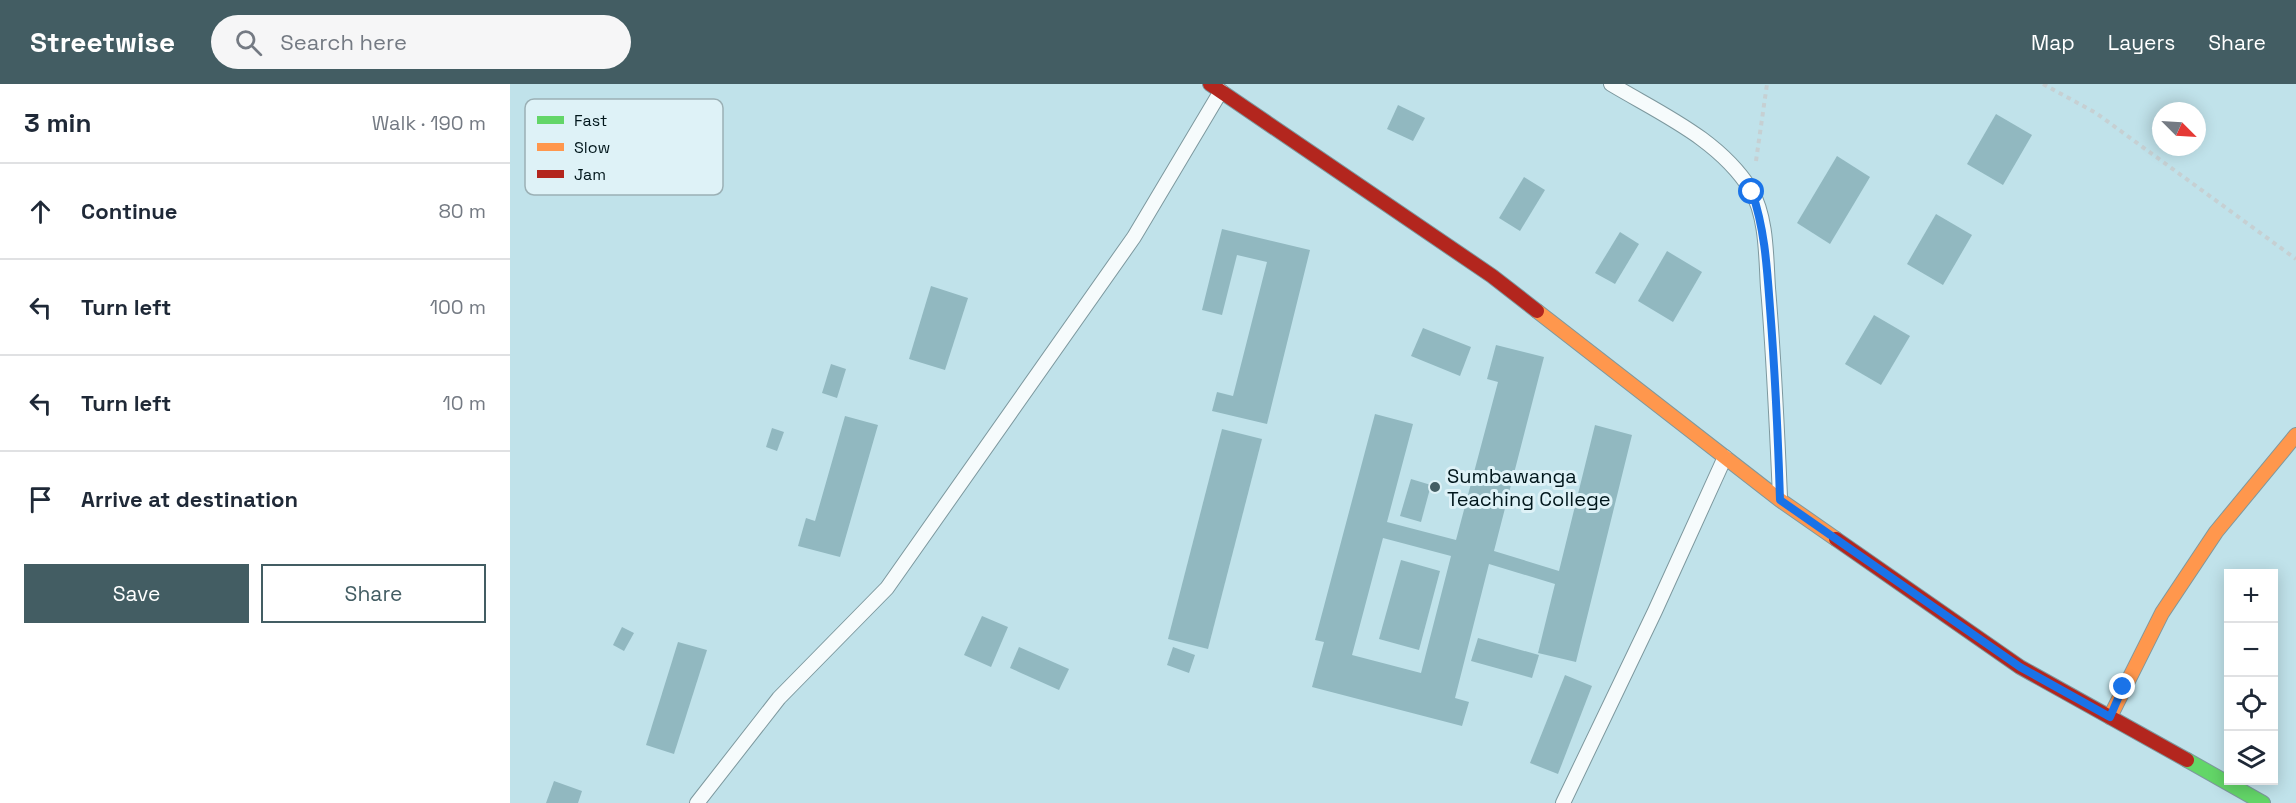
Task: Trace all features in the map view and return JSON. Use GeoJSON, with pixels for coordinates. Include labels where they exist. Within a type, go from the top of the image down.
{"type":"FeatureCollection","features":[{"type":"Feature","properties":{"kind":"street"},"geometry":{"type":"LineString","coordinates":[[1221,86],[1492,276],[1780,500],[2020,667],[2263,803]]}},
{"type":"Feature","properties":{"kind":"street"},"geometry":{"type":"LineString","coordinates":[[2110,717],[2168,604],[2216,532],[2296,435]]}},
{"type":"Feature","properties":{"kind":"lane"},"geometry":{"type":"LineString","coordinates":[[1611,84],[1684,126],[1727,159],[1752,192],[1760,214],[1765,244],[1775,370],[1780,500]]}},
{"type":"Feature","properties":{"kind":"lane"},"geometry":{"type":"LineString","coordinates":[[697,803],[779,698],[887,588],[1134,237],[1221,86]]}},
{"type":"Feature","properties":{"kind":"lane"},"geometry":{"type":"LineString","coordinates":[[1563,803],[1656,611],[1725,457]]}},
{"type":"Feature","properties":{"kind":"path"},"geometry":{"type":"LineString","coordinates":[[1752,192],[1767,84]]}},
{"type":"Feature","properties":{"kind":"path"},"geometry":{"type":"LineString","coordinates":[[2043,84],[2096,113],[2296,259]]}},
{"type":"Feature","properties":{"kind":"building"},"geometry":{"type":"Polygon","coordinates":[[[1398,105],[1425,118],[1413,141],[1387,129],[1398,105]]]}},
{"type":"Feature","properties":{"kind":"building"},"geometry":{"type":"Polygon","coordinates":[[[1996,114],[2032,135],[2003,185],[1967,164],[1996,114]]]}},
{"type":"Feature","properties":{"kind":"building"},"geometry":{"type":"Polygon","coordinates":[[[1837,156],[1870,177],[1830,244],[1797,223],[1837,156]]]}},
{"type":"Feature","properties":{"kind":"building"},"geometry":{"type":"Polygon","coordinates":[[[1524,177],[1545,190],[1520,231],[1499,218],[1524,177]]]}},
{"type":"Feature","properties":{"kind":"building"},"geometry":{"type":"Polygon","coordinates":[[[1936,214],[1972,235],[1943,285],[1907,264],[1936,214]]]}},
{"type":"Feature","properties":{"kind":"building"},"geometry":{"type":"Polygon","coordinates":[[[1222,229],[1310,250],[1267,424],[1212,411],[1217,392],[1233,396],[1267,262],[1237,255],[1222,315],[1202,310],[1222,229]]]}},
{"type":"Feature","properties":{"kind":"building"},"geometry":{"type":"Polygon","coordinates":[[[1620,232],[1639,244],[1615,284],[1595,273],[1620,232]]]}},
{"type":"Feature","properties":{"kind":"building"},"geometry":{"type":"Polygon","coordinates":[[[1667,251],[1702,272],[1673,322],[1638,301],[1667,251]]]}},
{"type":"Feature","properties":{"kind":"building"},"geometry":{"type":"Polygon","coordinates":[[[931,286],[968,298],[945,370],[909,359],[931,286]]]}},
{"type":"Feature","properties":{"kind":"building"},"geometry":{"type":"Polygon","coordinates":[[[1874,315],[1910,336],[1881,385],[1845,364],[1874,315]]]}},
{"type":"Feature","properties":{"kind":"building"},"geometry":{"type":"Polygon","coordinates":[[[1423,328],[1471,347],[1460,376],[1411,356],[1423,328]]]}},
{"type":"Feature","properties":{"kind":"building"},"geometry":{"type":"Polygon","coordinates":[[[1496,345],[1544,357],[1494,551],[1559,571],[1595,425],[1632,435],[1576,662],[1538,653],[1555,584],[1489,564],[1455,698],[1469,702],[1462,726],[1312,687],[1324,642],[1315,640],[1375,414],[1413,424],[1387,522],[1456,540],[1498,382],[1487,379],[1496,345]],[[1383,538],[1352,655],[1421,673],[1451,556],[1383,538]]]}},
{"type":"Feature","properties":{"kind":"building"},"geometry":{"type":"Polygon","coordinates":[[[831,364],[846,369],[837,398],[822,393],[831,364]]]}},
{"type":"Feature","properties":{"kind":"building"},"geometry":{"type":"Polygon","coordinates":[[[845,416],[878,425],[840,557],[798,546],[806,518],[815,521],[845,416]]]}},
{"type":"Feature","properties":{"kind":"building"},"geometry":{"type":"Polygon","coordinates":[[[772,428],[784,432],[777,451],[766,447],[772,428]]]}},
{"type":"Feature","properties":{"kind":"building"},"geometry":{"type":"Polygon","coordinates":[[[1222,429],[1262,439],[1208,649],[1168,639],[1222,429]]]}},
{"type":"Feature","properties":{"kind":"building"},"geometry":{"type":"Polygon","coordinates":[[[1411,479],[1431,485],[1421,522],[1400,516],[1411,479]]]}},
{"type":"Feature","properties":{"kind":"building"},"geometry":{"type":"Polygon","coordinates":[[[1401,560],[1440,571],[1419,650],[1379,639],[1401,560]]]}},
{"type":"Feature","properties":{"kind":"building"},"geometry":{"type":"Polygon","coordinates":[[[982,616],[1008,627],[991,667],[964,655],[982,616]]]}},
{"type":"Feature","properties":{"kind":"building"},"geometry":{"type":"Polygon","coordinates":[[[622,627],[634,633],[624,651],[613,645],[622,627]]]}},
{"type":"Feature","properties":{"kind":"building"},"geometry":{"type":"Polygon","coordinates":[[[1478,638],[1539,655],[1532,678],[1471,661],[1478,638]]]}},
{"type":"Feature","properties":{"kind":"building"},"geometry":{"type":"Polygon","coordinates":[[[678,642],[707,650],[674,754],[646,745],[678,642]]]}},
{"type":"Feature","properties":{"kind":"building"},"geometry":{"type":"Polygon","coordinates":[[[1019,647],[1069,669],[1059,690],[1010,668],[1019,647]]]}},
{"type":"Feature","properties":{"kind":"building"},"geometry":{"type":"Polygon","coordinates":[[[1173,647],[1195,655],[1189,673],[1167,665],[1173,647]]]}},
{"type":"Feature","properties":{"kind":"building"},"geometry":{"type":"Polygon","coordinates":[[[1565,675],[1592,686],[1558,774],[1530,763],[1565,675]]]}},
{"type":"Feature","properties":{"kind":"building"},"geometry":{"type":"Polygon","coordinates":[[[554,781],[582,791],[578,803],[546,803],[554,781]]]}},
{"type":"Feature","properties":{"kind":"traffic: fast"},"geometry":{"type":"LineString","coordinates":[[2187,760],[2263,803]]}},
{"type":"Feature","properties":{"kind":"traffic: slow"},"geometry":{"type":"LineString","coordinates":[[1537,311],[1780,500],[1836,539]]}},
{"type":"Feature","properties":{"kind":"traffic: slow"},"geometry":{"type":"LineString","coordinates":[[2110,717],[2162,613],[2216,532],[2296,435]]}},
{"type":"Feature","properties":{"kind":"traffic: jam"},"geometry":{"type":"LineString","coordinates":[[1210,84],[1492,276],[1537,311]]}},
{"type":"Feature","properties":{"kind":"traffic: jam"},"geometry":{"type":"LineString","coordinates":[[1836,539],[2020,667],[2187,760]]}},
{"type":"Feature","properties":{"kind":"place","name":"Sumbawanga Teaching College"},"geometry":{"type":"Point","coordinates":[1435,487]}},
{"type":"Feature","properties":{"kind":"route"},"geometry":{"type":"LineString","coordinates":[[1752,192],[1760,214],[1765,244],[1775,370],[1780,500],[2020,667],[2110,717],[2123,687]]}}]}
